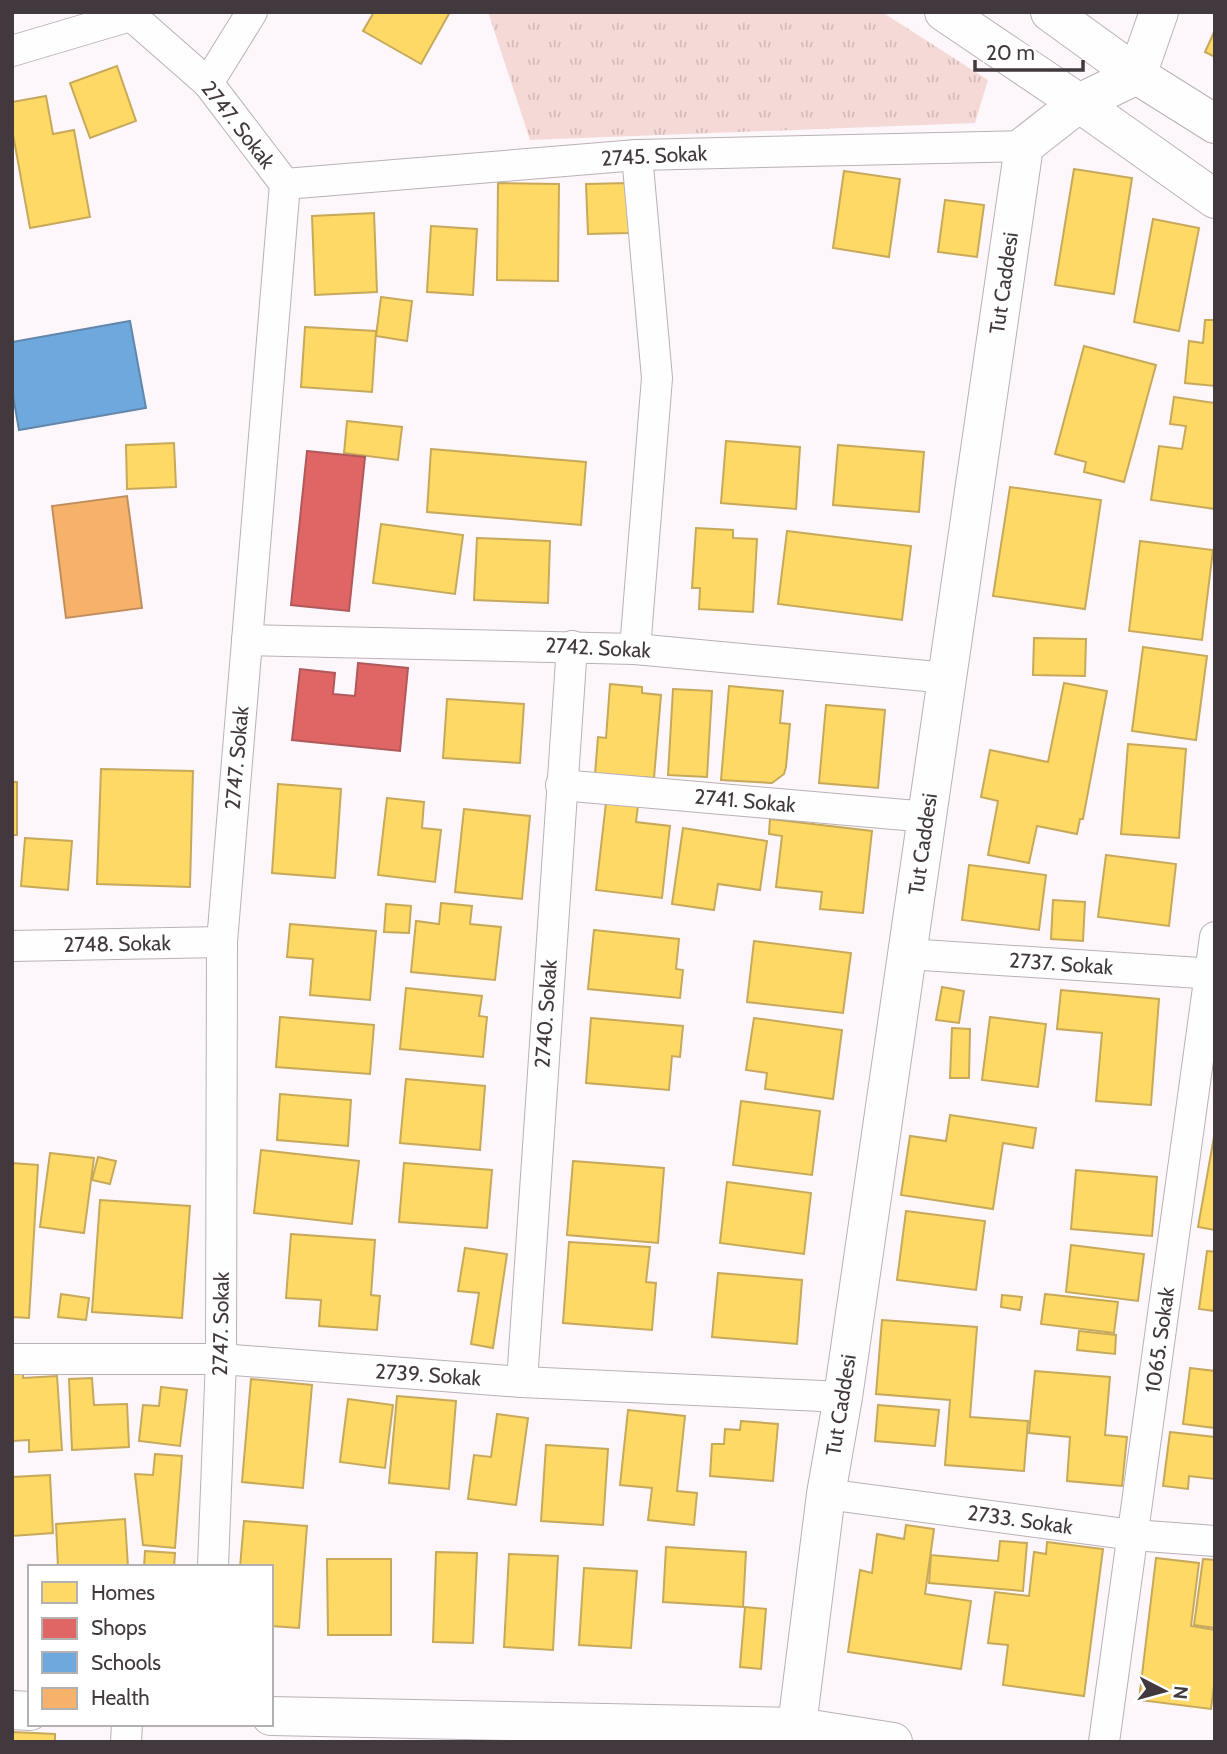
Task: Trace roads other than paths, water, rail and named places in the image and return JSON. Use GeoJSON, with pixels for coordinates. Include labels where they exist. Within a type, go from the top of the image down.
{"type":"FeatureCollection","features":[{"type":"Feature","properties":{"kind":"street"},"geometry":{"type":"LineString","coordinates":[[208,83],[252,12]]}},
{"type":"Feature","properties":{"kind":"street"},"geometry":{"type":"LineString","coordinates":[[944,12],[1215,199]]}},
{"type":"Feature","properties":{"kind":"street"},"geometry":{"type":"LineString","coordinates":[[1050,12],[1137,75],[1215,124]]}},
{"type":"Feature","properties":{"kind":"street"},"geometry":{"type":"LineString","coordinates":[[1024,146],[1079,103],[1137,75],[1159,12]]}},
{"type":"Feature","properties":{"kind":"street"},"geometry":{"type":"LineString","coordinates":[[12,51],[128,14]]}},
{"type":"Feature","properties":{"kind":"street","name":"2747. Sokak"},"geometry":{"type":"LineString","coordinates":[[128,14],[208,83],[285,184],[222,942],[221,1359],[213,1565]]}},
{"type":"Feature","properties":{"kind":"street","name":"2745. Sokak"},"geometry":{"type":"LineString","coordinates":[[285,184],[637,155],[1024,146]]}},
{"type":"Feature","properties":{"kind":"street","name":"Tut Caddesi"},"geometry":{"type":"LineString","coordinates":[[796,1735],[826,1494],[843,1397],[1024,146]]}},
{"type":"Feature","properties":{"kind":"street"},"geometry":{"type":"LineString","coordinates":[[635,649],[657,378],[637,155]]}},
{"type":"Feature","properties":{"kind":"street","name":"2742. Sokak"},"geometry":{"type":"LineString","coordinates":[[247,640],[635,649],[948,678]]}},
{"type":"Feature","properties":{"kind":"street","name":"2740. Sokak"},"geometry":{"type":"LineString","coordinates":[[522,1382],[572,646]]}},
{"type":"Feature","properties":{"kind":"street","name":"2741. Sokak"},"geometry":{"type":"LineString","coordinates":[[562,785],[928,817]]}},
{"type":"Feature","properties":{"kind":"street","name":"1065. Sokak"},"geometry":{"type":"LineString","coordinates":[[1104,1742],[1213,974],[1215,937]]}},
{"type":"Feature","properties":{"kind":"street","name":"2748. Sokak"},"geometry":{"type":"LineString","coordinates":[[12,946],[222,942]]}},
{"type":"Feature","properties":{"kind":"street","name":"2737. Sokak"},"geometry":{"type":"LineString","coordinates":[[907,954],[1213,974]]}},
{"type":"Feature","properties":{"kind":"street","name":"2739. Sokak"},"geometry":{"type":"LineString","coordinates":[[12,1359],[221,1359],[522,1382],[843,1397]]}},
{"type":"Feature","properties":{"kind":"street","name":"2733. Sokak"},"geometry":{"type":"LineString","coordinates":[[826,1494],[1133,1535],[1215,1541]]}},
{"type":"Feature","properties":{"kind":"street"},"geometry":{"type":"LineString","coordinates":[[273,1716],[480,1731],[796,1735],[893,1742]]}}]}
